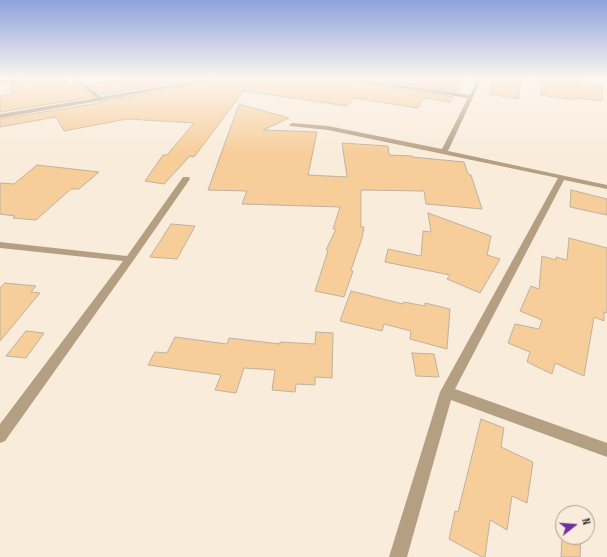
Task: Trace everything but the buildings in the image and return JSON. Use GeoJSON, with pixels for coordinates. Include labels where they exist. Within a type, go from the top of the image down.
{"type":"FeatureCollection","features":[{"type":"Feature","properties":{"kind":"street"},"geometry":{"type":"LineString","coordinates":[[0,116],[75,104]]}},
{"type":"Feature","properties":{"kind":"street"},"geometry":{"type":"LineString","coordinates":[[444,153],[468,104]]}},
{"type":"Feature","properties":{"kind":"street"},"geometry":{"type":"LineString","coordinates":[[292,125],[335,130],[399,142],[444,153],[607,187]]}},
{"type":"Feature","properties":{"kind":"street"},"geometry":{"type":"LineString","coordinates":[[398,557],[447,392],[562,177]]}},
{"type":"Feature","properties":{"kind":"street"},"geometry":{"type":"LineString","coordinates":[[0,436],[186,180]]}},
{"type":"Feature","properties":{"kind":"street"},"geometry":{"type":"LineString","coordinates":[[0,244],[130,259]]}},
{"type":"Feature","properties":{"kind":"street"},"geometry":{"type":"LineString","coordinates":[[447,392],[607,450]]}}]}
